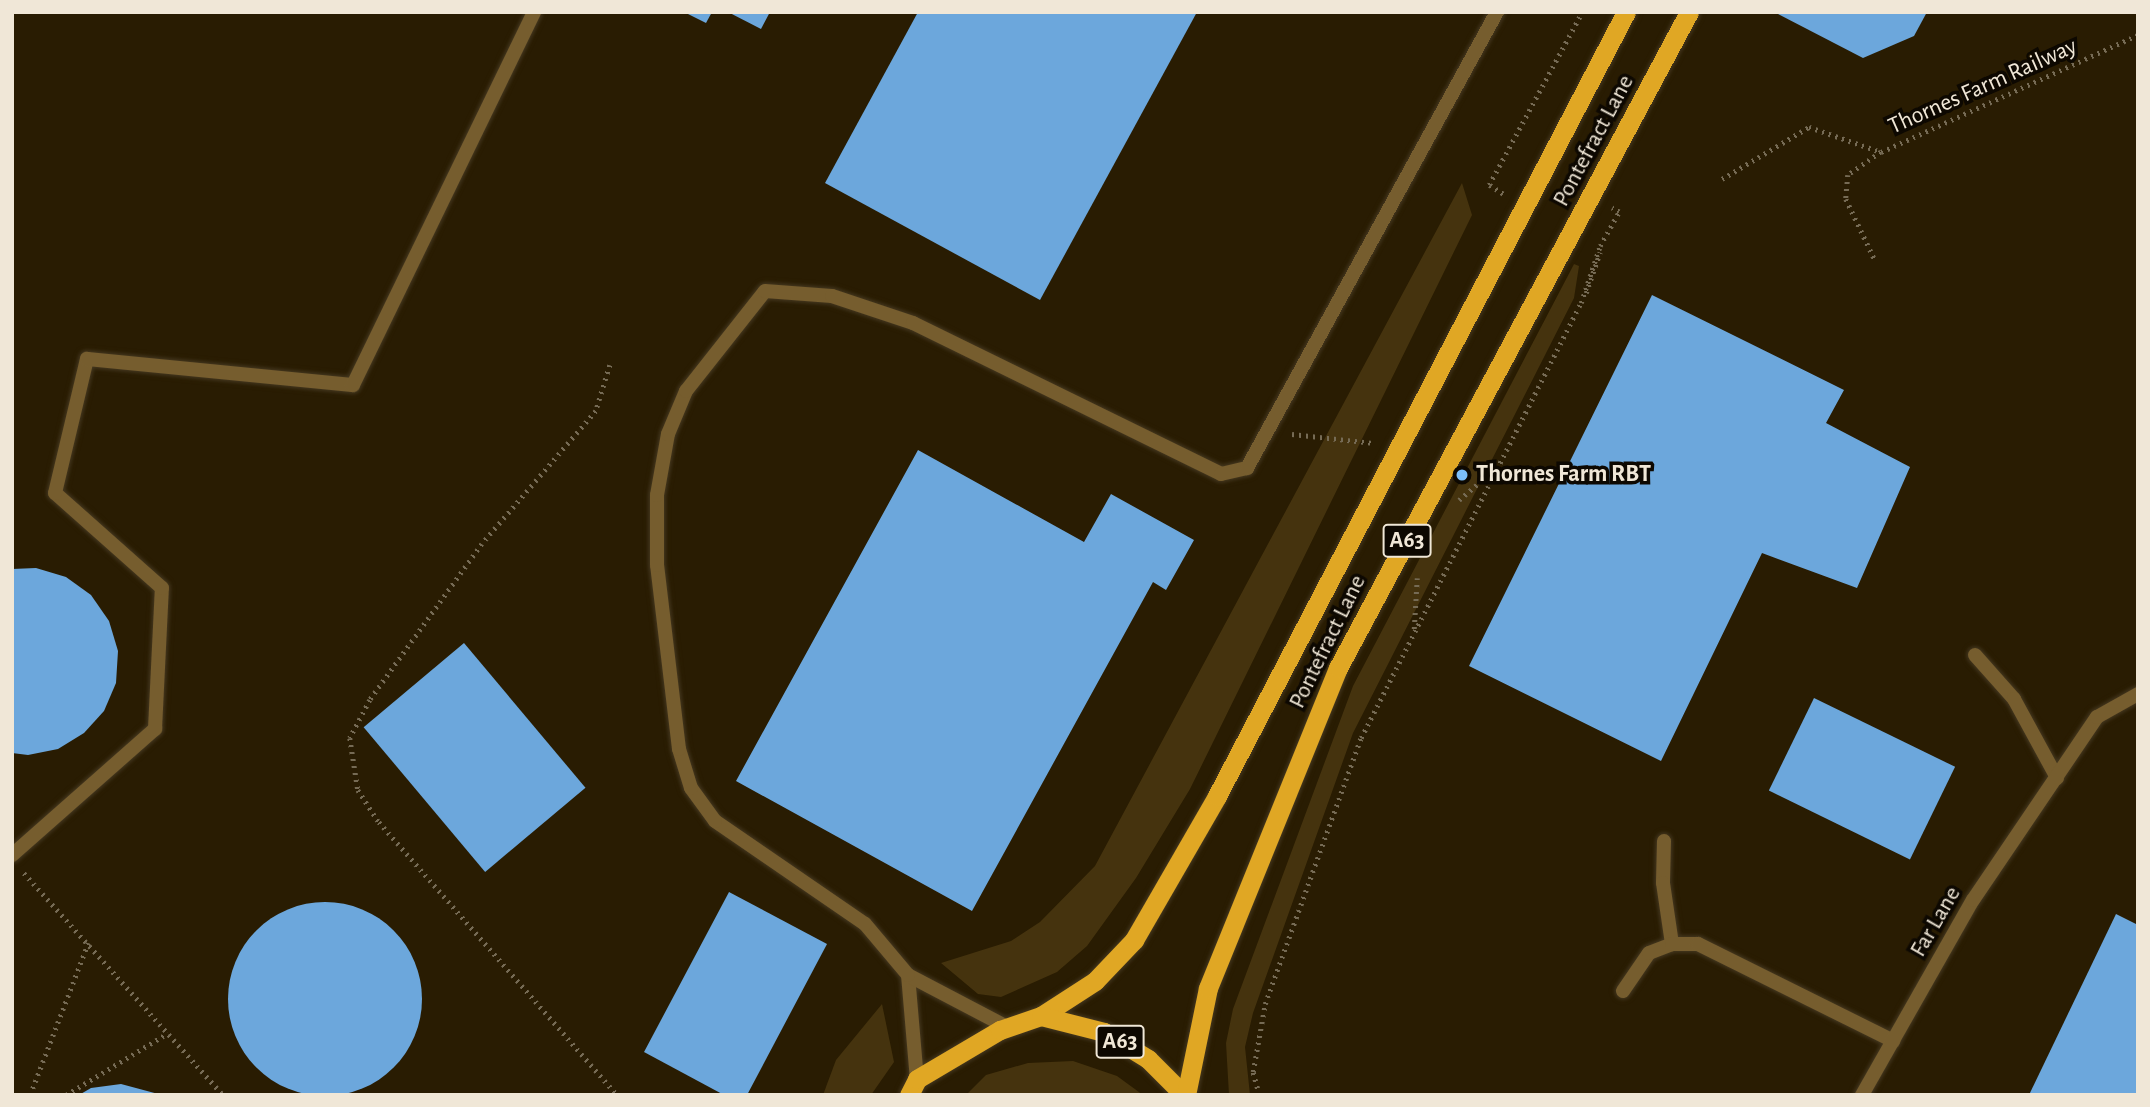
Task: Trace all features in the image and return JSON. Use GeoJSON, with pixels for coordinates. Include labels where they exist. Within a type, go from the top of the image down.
{"type":"FeatureCollection","features":[{"type":"Feature","properties":{"kind":"highway","name":"Pontefract Lane"},"geometry":{"type":"LineString","coordinates":[[1041,1016],[1095,981],[1134,940],[1217,796],[1626,12]]}},
{"type":"Feature","properties":{"kind":"highway","name":"Pontefract Lane"},"geometry":{"type":"LineString","coordinates":[[1185,1095],[1208,988],[1338,668],[1689,12]]}},
{"type":"Feature","properties":{"kind":"highway","name":"A63"},"geometry":{"type":"LineString","coordinates":[[913,1087],[1007,1027],[1041,1016],[1104,1031],[1148,1059],[1185,1095]]}},
{"type":"Feature","properties":{"kind":"lane"},"geometry":{"type":"LineString","coordinates":[[12,855],[155,729],[162,588],[55,493],[87,359],[353,385],[534,12]]}},
{"type":"Feature","properties":{"kind":"lane"},"geometry":{"type":"LineString","coordinates":[[1007,1027],[908,975],[865,924],[715,821],[691,788],[679,749],[657,565],[657,495],[668,434],[686,391],[765,291],[832,296],[913,323],[1221,474],[1247,468],[1497,12]]}},
{"type":"Feature","properties":{"kind":"lane"},"geometry":{"type":"LineString","coordinates":[[1975,654],[2014,699],[2057,778]]}},
{"type":"Feature","properties":{"kind":"lane","name":"Far Lane"},"geometry":{"type":"LineString","coordinates":[[1862,1095],[1973,901],[2097,717],[2138,694]]}},
{"type":"Feature","properties":{"kind":"lane"},"geometry":{"type":"LineString","coordinates":[[1664,841],[1663,883],[1672,944]]}},
{"type":"Feature","properties":{"kind":"lane"},"geometry":{"type":"LineString","coordinates":[[1623,990],[1650,953],[1672,944],[1698,944],[1893,1041]]}},
{"type":"Feature","properties":{"kind":"lane"},"geometry":{"type":"LineString","coordinates":[[908,975],[913,1087]]}},
{"type":"Feature","properties":{"kind":"path"},"geometry":{"type":"LineString","coordinates":[[1489,185],[1582,12]]}},
{"type":"Feature","properties":{"kind":"path","name":"Thornes Farm Railway"},"geometry":{"type":"LineString","coordinates":[[1875,260],[1846,199],[1848,176],[1881,152],[2138,35]]}},
{"type":"Feature","properties":{"kind":"path","name":"Thornes Farm Railway"},"geometry":{"type":"LineString","coordinates":[[1723,179],[1809,127],[1881,152]]}},
{"type":"Feature","properties":{"kind":"path"},"geometry":{"type":"LineString","coordinates":[[1259,1095],[1253,1072],[1265,1004],[1361,738],[1581,303],[1600,246],[1619,212]]}},
{"type":"Feature","properties":{"kind":"path"},"geometry":{"type":"LineString","coordinates":[[610,365],[596,411],[482,544],[370,700],[350,738],[358,790],[379,822],[617,1095]]}},
{"type":"Feature","properties":{"kind":"path"},"geometry":{"type":"LineString","coordinates":[[1267,431],[1399,445]]}},
{"type":"Feature","properties":{"kind":"path"},"geometry":{"type":"LineString","coordinates":[[21,868],[223,1095]]}},
{"type":"Feature","properties":{"kind":"path"},"geometry":{"type":"LineString","coordinates":[[30,1095],[88,943]]}},
{"type":"Feature","properties":{"kind":"path"},"geometry":{"type":"LineString","coordinates":[[66,1095],[168,1033]]}},
{"type":"Feature","properties":{"kind":"shaded area"},"geometry":{"type":"Polygon","coordinates":[[[1462,183],[1472,215],[1190,789],[1136,878],[1087,946],[1057,972],[1001,997],[978,994],[941,963],[1011,941],[1040,922],[1095,866],[1462,183]]]}},
{"type":"Feature","properties":{"kind":"shaded area"},"geometry":{"type":"Polygon","coordinates":[[[1574,264],[1579,266],[1574,298],[1353,733],[1253,1013],[1245,1047],[1250,1095],[1229,1095],[1226,1043],[1233,1009],[1353,686],[1574,264]]]}},
{"type":"Feature","properties":{"kind":"shaded area"},"geometry":{"type":"Polygon","coordinates":[[[882,1004],[894,1062],[871,1095],[823,1095],[836,1060],[882,1004]]]}},
{"type":"Feature","properties":{"kind":"shaded area"},"geometry":{"type":"Polygon","coordinates":[[[1073,1061],[1117,1076],[1143,1095],[966,1095],[986,1075],[1028,1063],[1073,1061]]]}},
{"type":"Feature","properties":{"kind":"building"},"geometry":{"type":"Polygon","coordinates":[[[684,12],[712,12],[706,23],[684,12]]]}},
{"type":"Feature","properties":{"kind":"building"},"geometry":{"type":"Polygon","coordinates":[[[728,12],[770,12],[761,29],[728,12]]]}},
{"type":"Feature","properties":{"kind":"building"},"geometry":{"type":"Polygon","coordinates":[[[918,12],[1197,12],[1040,300],[825,183],[918,12]]]}},
{"type":"Feature","properties":{"kind":"building"},"geometry":{"type":"Polygon","coordinates":[[[1774,12],[1927,12],[1914,36],[1863,58],[1774,12]]]}},
{"type":"Feature","properties":{"kind":"building"},"geometry":{"type":"Polygon","coordinates":[[[1652,295],[1844,390],[1826,423],[1910,467],[1857,588],[1762,553],[1661,761],[1469,666],[1652,295]]]}},
{"type":"Feature","properties":{"kind":"building"},"geometry":{"type":"Polygon","coordinates":[[[918,450],[1084,542],[1111,494],[1194,540],[1166,590],[1153,582],[972,911],[736,781],[918,450]]]}},
{"type":"Feature","properties":{"kind":"building"},"geometry":{"type":"Polygon","coordinates":[[[36,568],[66,577],[91,595],[109,621],[118,651],[116,683],[104,711],[84,733],[58,749],[28,755],[12,753],[12,569],[36,568]]]}},
{"type":"Feature","properties":{"kind":"building"},"geometry":{"type":"Polygon","coordinates":[[[464,643],[585,788],[485,872],[364,727],[464,643]]]}},
{"type":"Feature","properties":{"kind":"building"},"geometry":{"type":"Polygon","coordinates":[[[1814,698],[1955,767],[1910,859],[1769,791],[1814,698]]]}},
{"type":"Feature","properties":{"kind":"building"},"geometry":{"type":"Polygon","coordinates":[[[729,892],[827,944],[747,1095],[724,1095],[644,1052],[729,892]]]}},
{"type":"Feature","properties":{"kind":"building"},"geometry":{"type":"Polygon","coordinates":[[[325,902],[362,910],[393,931],[414,962],[422,999],[414,1036],[393,1067],[362,1088],[325,1096],[288,1088],[257,1067],[236,1036],[228,999],[236,962],[257,931],[288,910],[325,902]]]}},
{"type":"Feature","properties":{"kind":"building"},"geometry":{"type":"Polygon","coordinates":[[[2116,914],[2138,925],[2138,1095],[2029,1095],[2116,914]]]}},
{"type":"Feature","properties":{"kind":"building"},"geometry":{"type":"Polygon","coordinates":[[[121,1084],[162,1095],[79,1095],[91,1088],[121,1084]]]}},
{"type":"Feature","properties":{"kind":"place","name":"Thornes Farm RBT"},"geometry":{"type":"Point","coordinates":[1462,475]}}]}
